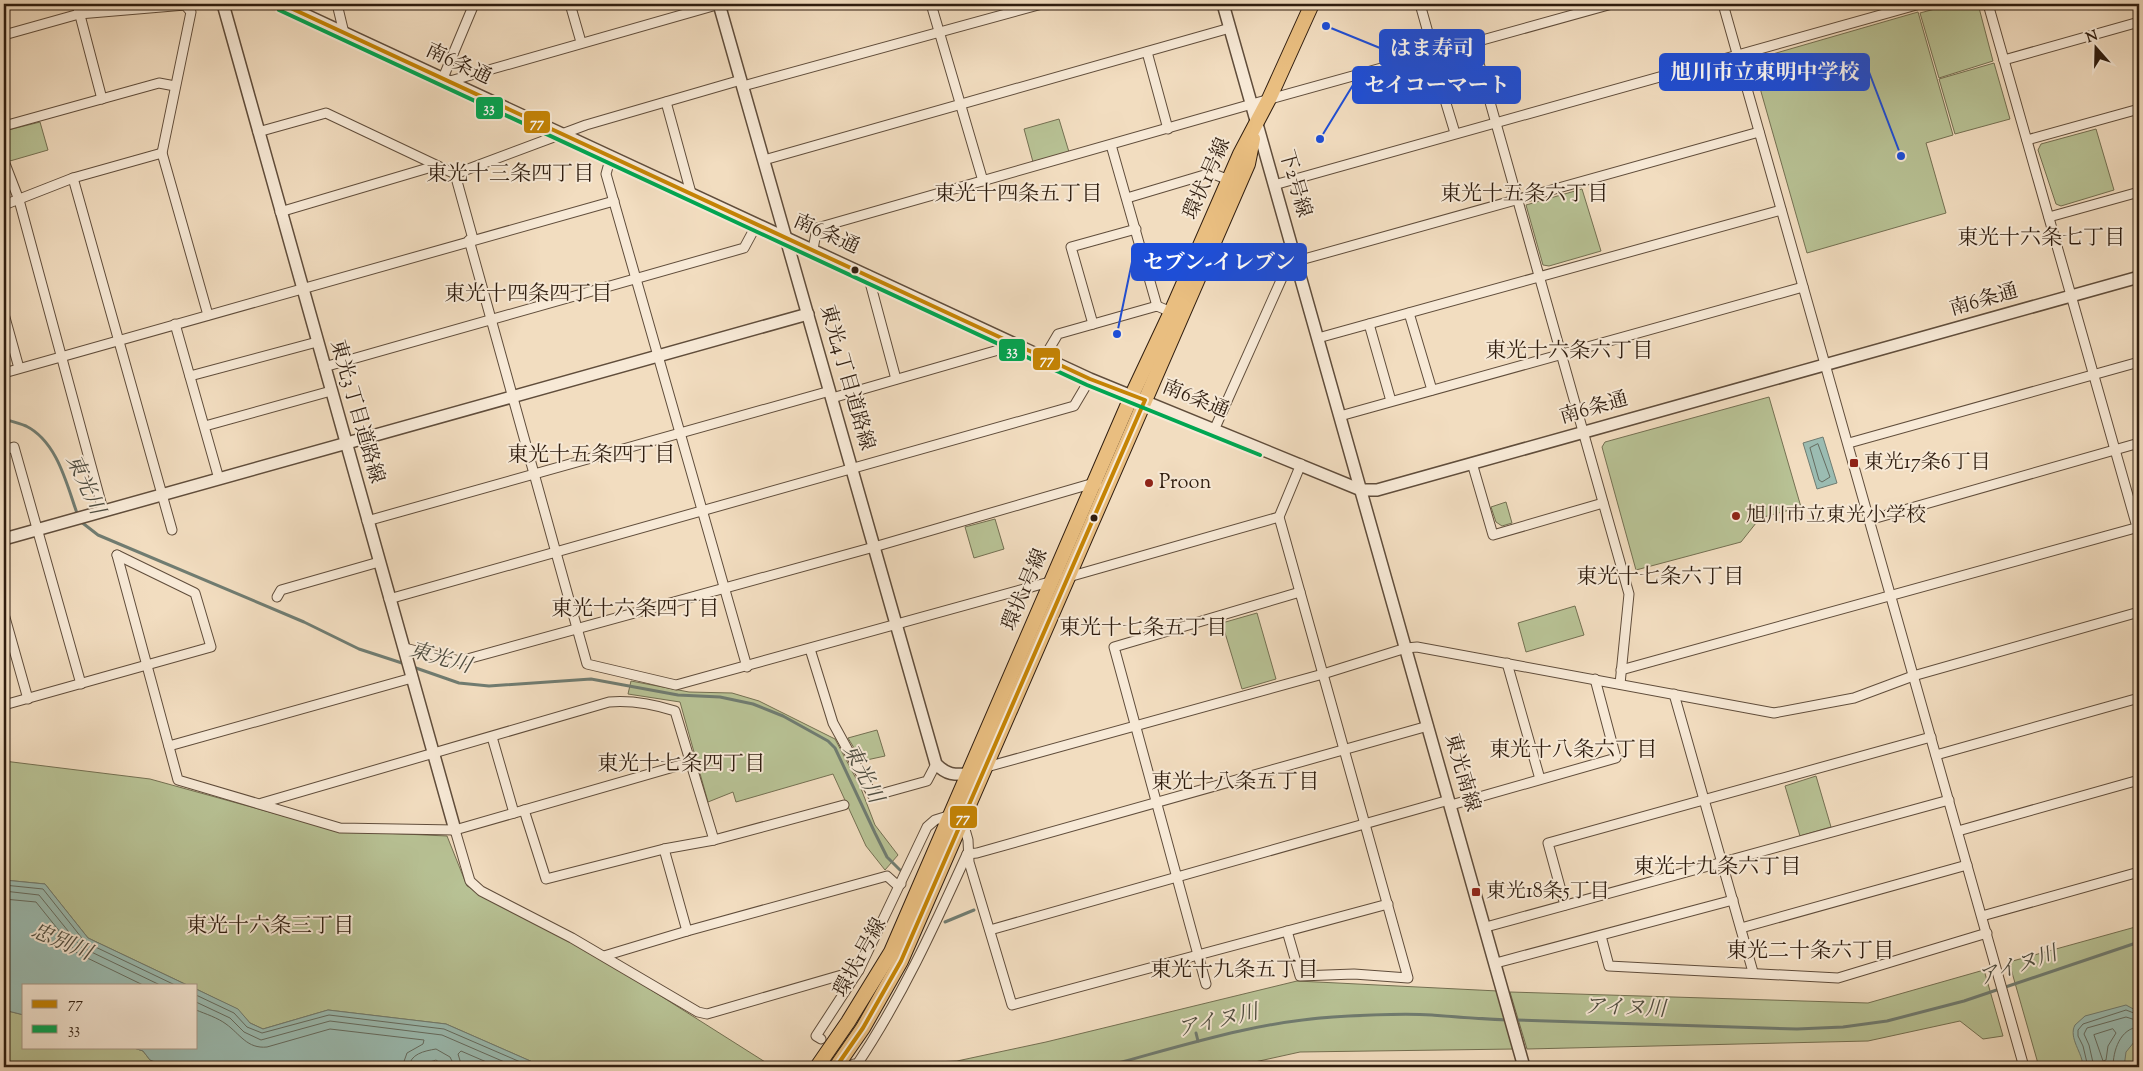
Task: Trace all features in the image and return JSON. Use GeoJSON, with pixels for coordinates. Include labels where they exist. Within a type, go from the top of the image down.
{"type":"FeatureCollection","features":[{"type":"Feature","properties":{"kind":"main road","name":"環状1号線"},"geometry":{"type":"LineString","coordinates":[[1177,315],[1229,180],[1269,99],[1312,4]]}},
{"type":"Feature","properties":{"kind":"main road","name":"環状1号線"},"geometry":{"type":"LineString","coordinates":[[817,1067],[848,1022],[891,952],[956,817],[984,767],[1067,577],[1100,486],[1138,397],[1248,164],[1257,121]]}},
{"type":"Feature","properties":{"kind":"main road","name":"環状1号線"},"geometry":{"type":"LineString","coordinates":[[836,1067],[863,1028],[901,961],[956,817],[969,774],[1051,582],[1100,486]]}},
{"type":"Feature","properties":{"kind":"street"},"geometry":{"type":"LineString","coordinates":[[77,4],[102,99]]}},
{"type":"Feature","properties":{"kind":"street","name":"東光3丁目道路線"},"geometry":{"type":"LineString","coordinates":[[223,4],[455,830]]}},
{"type":"Feature","properties":{"kind":"street","name":"南6条通"},"geometry":{"type":"LineString","coordinates":[[282,4],[1045,356],[1090,379],[1216,428],[1361,490],[1377,490],[2139,277]]}},
{"type":"Feature","properties":{"kind":"street"},"geometry":{"type":"LineString","coordinates":[[336,4],[344,33]]}},
{"type":"Feature","properties":{"kind":"street"},"geometry":{"type":"LineString","coordinates":[[446,80],[474,4]]}},
{"type":"Feature","properties":{"kind":"street"},"geometry":{"type":"LineString","coordinates":[[570,4],[581,42]]}},
{"type":"Feature","properties":{"kind":"street"},"geometry":{"type":"LineString","coordinates":[[446,80],[719,4]]}},
{"type":"Feature","properties":{"kind":"street","name":"東光4丁目道路線"},"geometry":{"type":"LineString","coordinates":[[719,4],[936,764]]}},
{"type":"Feature","properties":{"kind":"street"},"geometry":{"type":"LineString","coordinates":[[932,4],[983,181]]}},
{"type":"Feature","properties":{"kind":"street"},"geometry":{"type":"LineString","coordinates":[[258,132],[326,113],[455,174],[586,125],[666,102],[1042,4]]}},
{"type":"Feature","properties":{"kind":"street","name":"下2号線"},"geometry":{"type":"LineString","coordinates":[[1223,4],[1361,490]]}},
{"type":"Feature","properties":{"kind":"street"},"geometry":{"type":"LineString","coordinates":[[1420,4],[1432,54],[1455,132]]}},
{"type":"Feature","properties":{"kind":"street"},"geometry":{"type":"LineString","coordinates":[[813,249],[817,228],[1269,99],[1612,4]]}},
{"type":"Feature","properties":{"kind":"street"},"geometry":{"type":"LineString","coordinates":[[1723,4],[2024,1067]]}},
{"type":"Feature","properties":{"kind":"street"},"geometry":{"type":"LineString","coordinates":[[1274,185],[1455,132],[1920,4]]}},
{"type":"Feature","properties":{"kind":"street"},"geometry":{"type":"LineString","coordinates":[[1621,670],[2139,529],[1988,4]]}},
{"type":"Feature","properties":{"kind":"street"},"geometry":{"type":"LineString","coordinates":[[4,35],[79,14],[185,5],[191,12],[162,153],[208,314]]}},
{"type":"Feature","properties":{"kind":"street"},"geometry":{"type":"LineString","coordinates":[[2004,60],[2139,22]]}},
{"type":"Feature","properties":{"kind":"street"},"geometry":{"type":"LineString","coordinates":[[764,160],[1230,28]]}},
{"type":"Feature","properties":{"kind":"street"},"geometry":{"type":"LineString","coordinates":[[1473,42],[1629,594],[1620,684]]}},
{"type":"Feature","properties":{"kind":"street"},"geometry":{"type":"LineString","coordinates":[[1147,52],[1168,128]]}},
{"type":"Feature","properties":{"kind":"street"},"geometry":{"type":"LineString","coordinates":[[4,126],[159,83],[175,86]]}},
{"type":"Feature","properties":{"kind":"street"},"geometry":{"type":"LineString","coordinates":[[666,102],[691,193]]}},
{"type":"Feature","properties":{"kind":"street"},"geometry":{"type":"LineString","coordinates":[[2027,140],[2139,109]]}},
{"type":"Feature","properties":{"kind":"street"},"geometry":{"type":"LineString","coordinates":[[1216,428],[1282,278],[1297,261],[1759,132]]}},
{"type":"Feature","properties":{"kind":"street"},"geometry":{"type":"LineString","coordinates":[[1111,145],[1157,306]]}},
{"type":"Feature","properties":{"kind":"street"},"geometry":{"type":"LineString","coordinates":[[4,205],[73,178],[162,153]]}},
{"type":"Feature","properties":{"kind":"street"},"geometry":{"type":"LineString","coordinates":[[611,156],[606,174],[747,667]]}},
{"type":"Feature","properties":{"kind":"street"},"geometry":{"type":"LineString","coordinates":[[4,161],[19,200],[62,356],[99,511]]}},
{"type":"Feature","properties":{"kind":"street"},"geometry":{"type":"LineString","coordinates":[[280,212],[435,166]]}},
{"type":"Feature","properties":{"kind":"street"},"geometry":{"type":"LineString","coordinates":[[1126,198],[1211,173],[1229,180]]}},
{"type":"Feature","properties":{"kind":"street"},"geometry":{"type":"LineString","coordinates":[[455,174],[490,320],[587,664],[676,685],[747,667],[1279,517]]}},
{"type":"Feature","properties":{"kind":"street"},"geometry":{"type":"LineString","coordinates":[[73,178],[172,530]]}},
{"type":"Feature","properties":{"kind":"street"},"geometry":{"type":"LineString","coordinates":[[2049,217],[2139,192]]}},
{"type":"Feature","properties":{"kind":"street"},"geometry":{"type":"LineString","coordinates":[[4,373],[614,201]]}},
{"type":"Feature","properties":{"kind":"street"},"geometry":{"type":"LineString","coordinates":[[1318,338],[1781,210]]}},
{"type":"Feature","properties":{"kind":"street"},"geometry":{"type":"LineString","coordinates":[[324,367],[744,248],[757,224]]}},
{"type":"Feature","properties":{"kind":"street"},"geometry":{"type":"LineString","coordinates":[[1093,324],[1071,247],[1136,229]]}},
{"type":"Feature","properties":{"kind":"street"},"geometry":{"type":"LineString","coordinates":[[868,275],[896,379]]}},
{"type":"Feature","properties":{"kind":"street"},"geometry":{"type":"LineString","coordinates":[[1340,416],[1803,287]]}},
{"type":"Feature","properties":{"kind":"street"},"geometry":{"type":"LineString","coordinates":[[1045,356],[1058,334],[1157,306],[1177,315]]}},
{"type":"Feature","properties":{"kind":"street"},"geometry":{"type":"LineString","coordinates":[[1409,313],[1432,390]]}},
{"type":"Feature","properties":{"kind":"street"},"geometry":{"type":"LineString","coordinates":[[4,314],[19,368]]}},
{"type":"Feature","properties":{"kind":"street"},"geometry":{"type":"LineString","coordinates":[[4,539],[808,314]]}},
{"type":"Feature","properties":{"kind":"street"},"geometry":{"type":"LineString","coordinates":[[175,324],[219,479]]}},
{"type":"Feature","properties":{"kind":"street"},"geometry":{"type":"LineString","coordinates":[[1369,324],[1391,402]]}},
{"type":"Feature","properties":{"kind":"street"},"geometry":{"type":"LineString","coordinates":[[190,376],[317,342]]}},
{"type":"Feature","properties":{"kind":"street"},"geometry":{"type":"LineString","coordinates":[[367,521],[680,434],[896,379],[1019,344]]}},
{"type":"Feature","properties":{"kind":"street"},"geometry":{"type":"LineString","coordinates":[[1849,444],[2139,362]]}},
{"type":"Feature","properties":{"kind":"street"},"geometry":{"type":"LineString","coordinates":[[390,599],[1074,406],[1090,379]]}},
{"type":"Feature","properties":{"kind":"street"},"geometry":{"type":"LineString","coordinates":[[204,426],[331,391]]}},
{"type":"Feature","properties":{"kind":"street"},"geometry":{"type":"LineString","coordinates":[[1870,520],[2139,443]]}},
{"type":"Feature","properties":{"kind":"street"},"geometry":{"type":"LineString","coordinates":[[4,450],[14,447],[81,684]]}},
{"type":"Feature","properties":{"kind":"street"},"geometry":{"type":"LineString","coordinates":[[1472,463],[1493,535],[1603,503]]}},
{"type":"Feature","properties":{"kind":"street"},"geometry":{"type":"LineString","coordinates":[[1287,931],[1300,976],[1354,974],[1408,978],[1279,517],[1301,464]]}},
{"type":"Feature","properties":{"kind":"street"},"geometry":{"type":"LineString","coordinates":[[405,652],[460,661],[724,587],[1100,486]]}},
{"type":"Feature","properties":{"kind":"street","name":"東光南線"},"geometry":{"type":"LineString","coordinates":[[1361,490],[1524,1067]]}},
{"type":"Feature","properties":{"kind":"street"},"geometry":{"type":"LineString","coordinates":[[4,706],[146,666],[211,647],[195,593],[117,555],[146,666],[178,780],[262,803],[340,828],[455,830],[691,762]]}},
{"type":"Feature","properties":{"kind":"street"},"geometry":{"type":"LineString","coordinates":[[278,598],[281,590],[379,562]]}},
{"type":"Feature","properties":{"kind":"street"},"geometry":{"type":"LineString","coordinates":[[1206,984],[1114,647],[1300,592]]}},
{"type":"Feature","properties":{"kind":"street"},"geometry":{"type":"LineString","coordinates":[[810,649],[833,724],[873,796],[927,781],[936,764],[943,771],[952,775],[969,774],[984,767],[1323,674],[1406,648],[1417,647],[1774,713],[1854,698],[1913,676],[2139,612]]}},
{"type":"Feature","properties":{"kind":"street"},"geometry":{"type":"LineString","coordinates":[[4,614],[28,699]]}},
{"type":"Feature","properties":{"kind":"street"},"geometry":{"type":"LineString","coordinates":[[1507,663],[1540,779]]}},
{"type":"Feature","properties":{"kind":"street"},"geometry":{"type":"LineString","coordinates":[[169,746],[411,675]]}},
{"type":"Feature","properties":{"kind":"street"},"geometry":{"type":"LineString","coordinates":[[990,930],[1366,824],[1616,758],[1595,679]]}},
{"type":"Feature","properties":{"kind":"street"},"geometry":{"type":"LineString","coordinates":[[1674,694],[1753,972]]}},
{"type":"Feature","properties":{"kind":"street"},"geometry":{"type":"LineString","coordinates":[[1936,755],[2139,698]]}},
{"type":"Feature","properties":{"kind":"street"},"geometry":{"type":"LineString","coordinates":[[262,803],[609,702],[652,704],[676,711],[714,840]]}},
{"type":"Feature","properties":{"kind":"street"},"geometry":{"type":"LineString","coordinates":[[967,854],[977,853],[1428,726]]}},
{"type":"Feature","properties":{"kind":"street"},"geometry":{"type":"LineString","coordinates":[[492,737],[514,813]]}},
{"type":"Feature","properties":{"kind":"street"},"geometry":{"type":"LineString","coordinates":[[1565,905],[1548,843],[1931,737]]}},
{"type":"Feature","properties":{"kind":"street"},"geometry":{"type":"LineString","coordinates":[[1958,831],[2139,780]]}},
{"type":"Feature","properties":{"kind":"street"},"geometry":{"type":"LineString","coordinates":[[1486,927],[1949,800]]}},
{"type":"Feature","properties":{"kind":"street"},"geometry":{"type":"LineString","coordinates":[[524,810],[546,879],[664,849],[714,840],[844,805]]}},
{"type":"Feature","properties":{"kind":"street"},"geometry":{"type":"LineString","coordinates":[[819,1038],[860,970],[927,827],[935,820],[956,817],[968,840],[967,854],[918,962],[886,1022],[855,1065]]}},
{"type":"Feature","properties":{"kind":"street"},"geometry":{"type":"LineString","coordinates":[[455,830],[470,881],[474,886],[604,956],[698,1012],[707,1014],[860,970]]}},
{"type":"Feature","properties":{"kind":"street"},"geometry":{"type":"LineString","coordinates":[[664,849],[687,931]]}},
{"type":"Feature","properties":{"kind":"street"},"geometry":{"type":"LineString","coordinates":[[967,854],[1012,1005],[1388,904]]}},
{"type":"Feature","properties":{"kind":"street"},"geometry":{"type":"LineString","coordinates":[[1741,928],[1967,865]]}},
{"type":"Feature","properties":{"kind":"street"},"geometry":{"type":"LineString","coordinates":[[1982,916],[2139,872]]}},
{"type":"Feature","properties":{"kind":"street"},"geometry":{"type":"LineString","coordinates":[[604,956],[887,876],[897,885],[901,884]]}},
{"type":"Feature","properties":{"kind":"street"},"geometry":{"type":"LineString","coordinates":[[1496,963],[1733,900]]}},
{"type":"Feature","properties":{"kind":"street"},"geometry":{"type":"LineString","coordinates":[[1601,936],[1609,966],[1753,972],[1838,978],[1987,933]]}},
{"type":"Feature","properties":{"kind":"green space"},"geometry":{"type":"Polygon","coordinates":[[[1953,4],[1978,4],[1993,61],[1939,78],[1920,13],[1953,4]]]}},
{"type":"Feature","properties":{"kind":"green space"},"geometry":{"type":"Polygon","coordinates":[[[1918,12],[1953,135],[1926,143],[1946,213],[1807,253],[1752,60],[1918,12]]]}},
{"type":"Feature","properties":{"kind":"green space"},"geometry":{"type":"Polygon","coordinates":[[[1994,63],[2010,119],[1955,134],[1939,79],[1994,63]]]}},
{"type":"Feature","properties":{"kind":"green space"},"geometry":{"type":"Polygon","coordinates":[[[1059,119],[1069,152],[1033,162],[1024,129],[1059,119]]]}},
{"type":"Feature","properties":{"kind":"green space"},"geometry":{"type":"Polygon","coordinates":[[[40,122],[48,150],[10,161],[4,146],[4,131],[40,122]]]}},
{"type":"Feature","properties":{"kind":"green space"},"geometry":{"type":"Polygon","coordinates":[[[2096,129],[2114,190],[2061,206],[2056,204],[2038,150],[2041,144],[2096,129]]]}},
{"type":"Feature","properties":{"kind":"green space"},"geometry":{"type":"Polygon","coordinates":[[[1582,189],[1601,251],[1549,266],[1543,265],[1526,205],[1582,189]]]}},
{"type":"Feature","properties":{"kind":"green space"},"geometry":{"type":"Polygon","coordinates":[[[1769,397],[1801,507],[1760,518],[1741,542],[1636,570],[1602,447],[1605,442],[1769,397]]]}},
{"type":"Feature","properties":{"kind":"green space"},"geometry":{"type":"Polygon","coordinates":[[[1506,502],[1512,523],[1502,526],[1496,522],[1491,507],[1506,502]]]}},
{"type":"Feature","properties":{"kind":"green space"},"geometry":{"type":"Polygon","coordinates":[[[995,519],[1004,549],[974,558],[965,527],[995,519]]]}},
{"type":"Feature","properties":{"kind":"green space"},"geometry":{"type":"Polygon","coordinates":[[[1575,606],[1584,635],[1526,652],[1518,623],[1575,606]]]}},
{"type":"Feature","properties":{"kind":"green space"},"geometry":{"type":"Polygon","coordinates":[[[1257,613],[1276,679],[1242,689],[1222,623],[1257,613]]]}},
{"type":"Feature","properties":{"kind":"green space"},"geometry":{"type":"Polygon","coordinates":[[[631,681],[689,692],[732,693],[759,701],[835,739],[860,786],[875,825],[898,855],[885,870],[866,846],[833,774],[736,802],[733,792],[708,802],[680,702],[628,694],[631,681]]]}},
{"type":"Feature","properties":{"kind":"green space"},"geometry":{"type":"Polygon","coordinates":[[[877,730],[885,756],[862,761],[848,738],[877,730]]]}},
{"type":"Feature","properties":{"kind":"green space"},"geometry":{"type":"Polygon","coordinates":[[[4,761],[150,779],[338,831],[447,836],[467,886],[604,960],[773,1067],[544,1067],[446,1024],[328,1010],[263,1029],[250,1023],[237,1009],[198,990],[198,984],[185,984],[88,938],[45,884],[4,880],[4,761]]]}},
{"type":"Feature","properties":{"kind":"green space"},"geometry":{"type":"Polygon","coordinates":[[[1816,776],[1831,827],[1800,836],[1785,786],[1816,776]]]}},
{"type":"Feature","properties":{"kind":"green space"},"geometry":{"type":"Polygon","coordinates":[[[2139,926],[2139,1067],[2039,1067],[2009,962],[2139,926]]]}},
{"type":"Feature","properties":{"kind":"green space"},"geometry":{"type":"Polygon","coordinates":[[[1984,970],[2003,1036],[1983,1039],[1960,1021],[1868,1041],[1527,1049],[1510,992],[1868,1003],[1984,970]]]}},
{"type":"Feature","properties":{"kind":"green space"},"geometry":{"type":"Polygon","coordinates":[[[1297,981],[1498,991],[1514,1049],[1300,1052],[1232,1067],[865,1067],[867,1065],[957,1061],[1046,1042],[1297,981]]]}},
{"type":"Feature","properties":{"kind":"green space"},"geometry":{"type":"Polygon","coordinates":[[[4,1010],[22,1014],[22,1048],[134,1048],[143,1051],[150,1060],[168,1067],[4,1067],[4,1010]]]}},
{"type":"Feature","properties":{"kind":"water"},"geometry":{"type":"Polygon","coordinates":[[[1823,437],[1837,483],[1817,489],[1803,443],[1823,437]]]}},
{"type":"Feature","properties":{"kind":"water","name":"忠別川"},"geometry":{"type":"Polygon","coordinates":[[[4,880],[45,884],[88,938],[185,984],[22,984],[22,1014],[4,1010],[4,880]]]}},
{"type":"Feature","properties":{"kind":"water"},"geometry":{"type":"Polygon","coordinates":[[[198,990],[238,1009],[250,1023],[263,1029],[328,1010],[446,1024],[544,1067],[446,1067],[436,1060],[420,1065],[420,1067],[168,1067],[150,1060],[143,1051],[134,1048],[198,1048],[198,990]]]}},
{"type":"Feature","properties":{"kind":"water"},"geometry":{"type":"Polygon","coordinates":[[[2126,1005],[2139,1012],[2139,1036],[2126,1052],[2124,1067],[2083,1067],[2073,1035],[2075,1025],[2085,1016],[2126,1005]]]}},
{"type":"Feature","properties":{"kind":"waterway","name":"東光川"},"geometry":{"type":"LineString","coordinates":[[4,419],[26,426],[37,433],[46,443],[60,466],[78,516]]}},
{"type":"Feature","properties":{"kind":"waterway","name":"東光川"},"geometry":{"type":"LineString","coordinates":[[80,521],[98,535],[304,622],[359,649],[405,664]]}},
{"type":"Feature","properties":{"kind":"waterway","name":"東光川"},"geometry":{"type":"LineString","coordinates":[[413,667],[459,683],[489,686],[591,679],[678,695],[720,697],[753,704],[783,716],[828,741],[835,748],[887,857],[900,870]]}},
{"type":"Feature","properties":{"kind":"waterway","name":"東光川"},"geometry":{"type":"LineString","coordinates":[[945,922],[974,910]]}},
{"type":"Feature","properties":{"kind":"waterway","name":"アイヌ川"},"geometry":{"type":"LineString","coordinates":[[1515,1020],[1797,1029],[1843,1027],[1887,1021],[1964,1001],[2139,942]]}},
{"type":"Feature","properties":{"kind":"waterway","name":"アイヌ川"},"geometry":{"type":"LineString","coordinates":[[1103,1067],[1217,1036],[1304,1020],[1408,1014],[1508,1020]]}},
{"type":"Feature","properties":{"kind":"waterway","name":"東光川"},"geometry":{"type":"LineString","coordinates":[[1196,1033],[1198,1041]]}},
{"type":"Feature","properties":{"kind":"transit line","name":"77"},"geometry":{"type":"LineString","coordinates":[[282,4],[1090,379],[1145,400],[901,961],[863,1028],[836,1067]]}},
{"type":"Feature","properties":{"kind":"transit line","name":"33"},"geometry":{"type":"LineString","coordinates":[[279,10],[1087,385],[1260,455]]}},
{"type":"Feature","properties":{"kind":"place","name":"はま寿司"},"geometry":{"type":"Point","coordinates":[1326,26]}},
{"type":"Feature","properties":{"kind":"place","name":"セイコーマート"},"geometry":{"type":"Point","coordinates":[1320,139]}},
{"type":"Feature","properties":{"kind":"place","name":"旭川市立東明中学校"},"geometry":{"type":"Point","coordinates":[1901,156]}},
{"type":"Feature","properties":{"kind":"place","name":"セブン-イレブン"},"geometry":{"type":"Point","coordinates":[1117,334]}},
{"type":"Feature","properties":{"kind":"place","name":"東光17条6丁目"},"geometry":{"type":"Point","coordinates":[1854,463]}},
{"type":"Feature","properties":{"kind":"place","name":"Proon"},"geometry":{"type":"Point","coordinates":[1149,483]}},
{"type":"Feature","properties":{"kind":"place","name":"旭川市立東光小学校"},"geometry":{"type":"Point","coordinates":[1736,516]}},
{"type":"Feature","properties":{"kind":"place","name":"東光18条5丁目"},"geometry":{"type":"Point","coordinates":[1476,892]}},
{"type":"Feature","properties":{"kind":"district","name":"東光十三条四丁目"},"geometry":{"type":"Point","coordinates":[510,175]}},
{"type":"Feature","properties":{"kind":"district","name":"東光十四条五丁目"},"geometry":{"type":"Point","coordinates":[1018,195]}},
{"type":"Feature","properties":{"kind":"district","name":"東光十五条六丁目"},"geometry":{"type":"Point","coordinates":[1524,195]}},
{"type":"Feature","properties":{"kind":"district","name":"東光十六条七丁目"},"geometry":{"type":"Point","coordinates":[2041,239]}},
{"type":"Feature","properties":{"kind":"district","name":"東光十四条四丁目"},"geometry":{"type":"Point","coordinates":[528,295]}},
{"type":"Feature","properties":{"kind":"district","name":"東光十六条六丁目"},"geometry":{"type":"Point","coordinates":[1569,352]}},
{"type":"Feature","properties":{"kind":"district","name":"東光十五条四丁目"},"geometry":{"type":"Point","coordinates":[591,456]}},
{"type":"Feature","properties":{"kind":"district","name":"東光十七条六丁目"},"geometry":{"type":"Point","coordinates":[1660,578]}},
{"type":"Feature","properties":{"kind":"district","name":"東光十六条四丁目"},"geometry":{"type":"Point","coordinates":[635,610]}},
{"type":"Feature","properties":{"kind":"district","name":"東光十七条五丁目"},"geometry":{"type":"Point","coordinates":[1143,629]}},
{"type":"Feature","properties":{"kind":"district","name":"東光十八条六丁目"},"geometry":{"type":"Point","coordinates":[1573,751]}},
{"type":"Feature","properties":{"kind":"district","name":"東光十七条四丁目"},"geometry":{"type":"Point","coordinates":[681,765]}},
{"type":"Feature","properties":{"kind":"district","name":"東光十八条五丁目"},"geometry":{"type":"Point","coordinates":[1235,783]}},
{"type":"Feature","properties":{"kind":"district","name":"東光十九条六丁目"},"geometry":{"type":"Point","coordinates":[1717,868]}},
{"type":"Feature","properties":{"kind":"district","name":"東光十六条三丁目"},"geometry":{"type":"Point","coordinates":[270,927]}},
{"type":"Feature","properties":{"kind":"district","name":"東光二十条六丁目"},"geometry":{"type":"Point","coordinates":[1810,952]}},
{"type":"Feature","properties":{"kind":"district","name":"東光十九条五丁目"},"geometry":{"type":"Point","coordinates":[1234,971]}}]}
